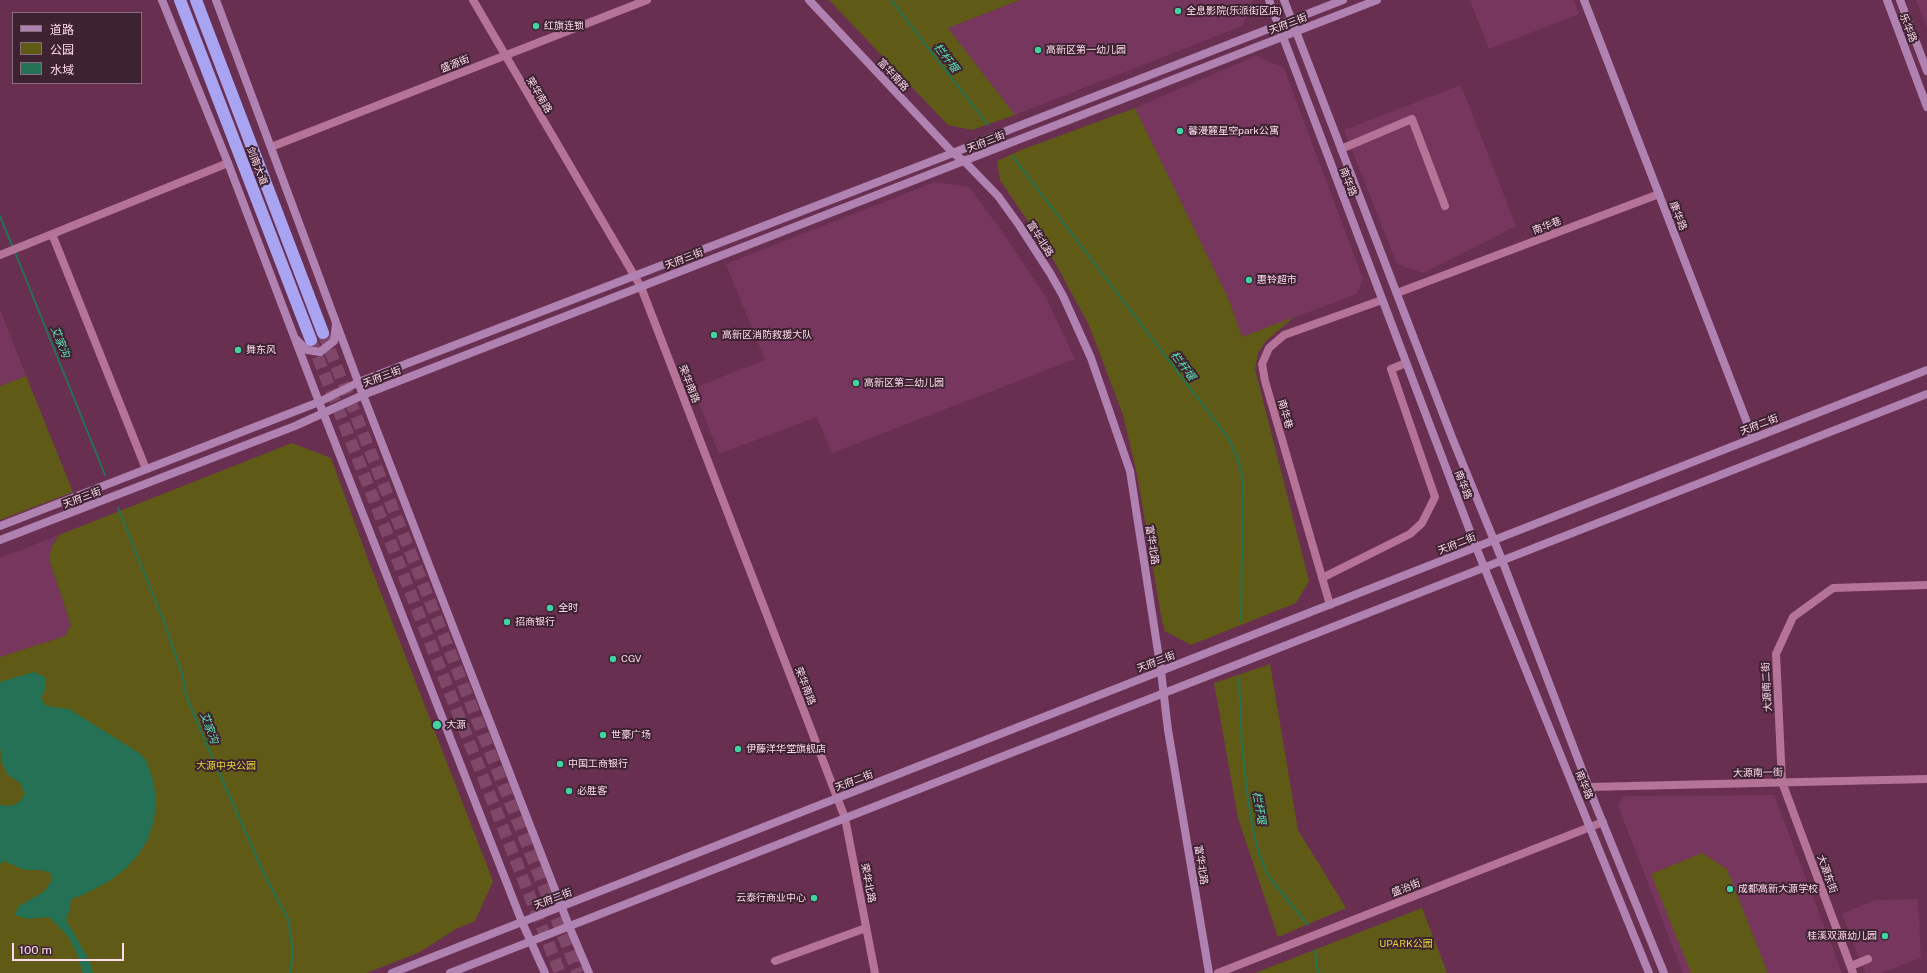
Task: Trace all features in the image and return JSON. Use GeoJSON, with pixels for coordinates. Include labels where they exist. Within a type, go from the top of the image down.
{"type":"FeatureCollection","features":[{"type":"Feature","properties":{"kind":"highway","name":"剑南大道"},"geometry":{"type":"LineString","coordinates":[[180,0],[311,340]]}},
{"type":"Feature","properties":{"kind":"highway","name":"剑南大道"},"geometry":{"type":"LineString","coordinates":[[196,0],[323,333]]}},
{"type":"Feature","properties":{"kind":"main road"},"geometry":{"type":"LineString","coordinates":[[162,0],[228,163],[319,402],[522,922],[532,941],[545,973]]}},
{"type":"Feature","properties":{"kind":"main road"},"geometry":{"type":"LineString","coordinates":[[216,0],[363,395],[569,926],[589,973]]}},
{"type":"Feature","properties":{"kind":"main road","name":"富华南路"},"geometry":{"type":"LineString","coordinates":[[809,0],[953,153],[964,161]]}},
{"type":"Feature","properties":{"kind":"main road","name":"南华路"},"geometry":{"type":"LineString","coordinates":[[1268,0],[1476,547],[1649,973]]}},
{"type":"Feature","properties":{"kind":"main road","name":"南华路"},"geometry":{"type":"LineString","coordinates":[[1284,0],[1453,440],[1502,560],[1589,787],[1664,973]]}},
{"type":"Feature","properties":{"kind":"main road","name":"天府三街"},"geometry":{"type":"LineString","coordinates":[[0,526],[319,402],[359,382],[953,153],[980,141],[1343,0]]}},
{"type":"Feature","properties":{"kind":"main road","name":"天府三街"},"geometry":{"type":"LineString","coordinates":[[0,540],[295,426],[363,395],[1377,0]]}},
{"type":"Feature","properties":{"kind":"main road","name":"康华路"},"geometry":{"type":"LineString","coordinates":[[1584,0],[1753,438]]}},
{"type":"Feature","properties":{"kind":"main road","name":"乐华路"},"geometry":{"type":"LineString","coordinates":[[1886,0],[1923,87],[1927,107]]}},
{"type":"Feature","properties":{"kind":"main road","name":"乐华路"},"geometry":{"type":"LineString","coordinates":[[1900,0],[1927,71]]}},
{"type":"Feature","properties":{"kind":"main road","name":"富华北路"},"geometry":{"type":"LineString","coordinates":[[964,161],[998,196],[1037,252],[1063,296],[1091,358],[1130,471],[1161,671],[1168,730],[1209,973]]}},
{"type":"Feature","properties":{"kind":"main road"},"geometry":{"type":"LineString","coordinates":[[294,337],[307,350],[320,352],[334,341],[336,323]]}},
{"type":"Feature","properties":{"kind":"main road","name":"天府二街"},"geometry":{"type":"LineString","coordinates":[[392,973],[1927,370]]}},
{"type":"Feature","properties":{"kind":"main road"},"geometry":{"type":"LineString","coordinates":[[450,973],[1927,394]]}},
{"type":"Feature","properties":{"kind":"street","name":"荣华南路"},"geometry":{"type":"LineString","coordinates":[[473,0],[504,56],[641,287],[838,798]]}},
{"type":"Feature","properties":{"kind":"street","name":"盛源街"},"geometry":{"type":"LineString","coordinates":[[270,147],[647,0]]}},
{"type":"Feature","properties":{"kind":"street"},"geometry":{"type":"LineString","coordinates":[[1342,149],[1412,119],[1445,206]]}},
{"type":"Feature","properties":{"kind":"street"},"geometry":{"type":"LineString","coordinates":[[0,255],[228,163]]}},
{"type":"Feature","properties":{"kind":"street","name":"南华巷"},"geometry":{"type":"LineString","coordinates":[[1397,294],[1659,194]]}},
{"type":"Feature","properties":{"kind":"street"},"geometry":{"type":"LineString","coordinates":[[52,234],[146,469]]}},
{"type":"Feature","properties":{"kind":"street","name":"南华巷"},"geometry":{"type":"LineString","coordinates":[[1330,605],[1265,381],[1262,364],[1269,348],[1284,335],[1382,300]]}},
{"type":"Feature","properties":{"kind":"street"},"geometry":{"type":"LineString","coordinates":[[1322,578],[1410,534],[1422,523],[1435,497],[1390,369],[1406,363]]}},
{"type":"Feature","properties":{"kind":"street","name":"大源南二街"},"geometry":{"type":"LineString","coordinates":[[1782,782],[1776,654],[1793,617],[1833,588],[1927,585]]}},
{"type":"Feature","properties":{"kind":"street","name":"大源南一街"},"geometry":{"type":"LineString","coordinates":[[1589,787],[1927,779]]}},
{"type":"Feature","properties":{"kind":"street","name":"大源东街"},"geometry":{"type":"LineString","coordinates":[[1782,782],[1852,969]]}},
{"type":"Feature","properties":{"kind":"street","name":"荣华北路"},"geometry":{"type":"LineString","coordinates":[[838,798],[845,818],[875,973]]}},
{"type":"Feature","properties":{"kind":"street","name":"盛治街"},"geometry":{"type":"LineString","coordinates":[[1218,973],[1603,822]]}},
{"type":"Feature","properties":{"kind":"street"},"geometry":{"type":"LineString","coordinates":[[775,960],[866,928]]}},
{"type":"Feature","properties":{"kind":"street"},"geometry":{"type":"LineString","coordinates":[[1852,969],[1868,959]]}},
{"type":"Feature","properties":{"kind":"shaded area","name":"高新区第一幼儿园"},"geometry":{"type":"Polygon","coordinates":[[[1020,0],[1254,0],[1242,26],[1015,115],[948,28],[1020,0]]]}},
{"type":"Feature","properties":{"kind":"shaded area"},"geometry":{"type":"Polygon","coordinates":[[[1470,0],[1574,0],[1579,14],[1489,49],[1470,0]]]}},
{"type":"Feature","properties":{"kind":"shaded area"},"geometry":{"type":"Polygon","coordinates":[[[1916,0],[1927,0],[1927,27],[1916,0]]]}},
{"type":"Feature","properties":{"kind":"shaded area"},"geometry":{"type":"Polygon","coordinates":[[[1256,56],[1284,68],[1363,279],[1357,294],[1242,337],[1229,300],[1135,108],[1256,56]]]}},
{"type":"Feature","properties":{"kind":"shaded area"},"geometry":{"type":"Polygon","coordinates":[[[1461,85],[1516,226],[1423,273],[1397,264],[1344,130],[1461,85]]]}},
{"type":"Feature","properties":{"kind":"shaded area"},"geometry":{"type":"Polygon","coordinates":[[[935,182],[969,187],[1003,233],[1045,296],[1075,359],[832,453],[817,417],[719,454],[693,388],[765,360],[726,264],[935,182]]]}},
{"type":"Feature","properties":{"kind":"shaded area"},"geometry":{"type":"Polygon","coordinates":[[[0,309],[26,376],[0,386],[0,309]]]}},
{"type":"Feature","properties":{"kind":"shaded area"},"geometry":{"type":"Polygon","coordinates":[[[59,535],[52,546],[49,559],[71,625],[65,636],[0,657],[0,558],[59,535]]]}},
{"type":"Feature","properties":{"kind":"shaded area","name":"成都高新大源学校"},"geometry":{"type":"Polygon","coordinates":[[[1774,795],[1842,973],[1683,973],[1618,806],[1624,796],[1774,795]]]}},
{"type":"Feature","properties":{"kind":"shaded area","name":"桂溪双源幼儿园"},"geometry":{"type":"Polygon","coordinates":[[[1918,899],[1921,958],[1880,973],[1865,973],[1842,914],[1875,900],[1918,899]]]}},
{"type":"Feature","properties":{"kind":"green space"},"geometry":{"type":"Polygon","coordinates":[[[829,0],[1020,0],[948,28],[1015,115],[972,130],[948,125],[829,0]]]}},
{"type":"Feature","properties":{"kind":"green space"},"geometry":{"type":"Polygon","coordinates":[[[1135,108],[1229,300],[1242,337],[1294,317],[1266,341],[1258,353],[1255,369],[1309,581],[1296,603],[1191,645],[1165,631],[1137,474],[1123,415],[1089,325],[1052,257],[1000,180],[997,161],[1021,150],[1135,108]]]}},
{"type":"Feature","properties":{"kind":"green space"},"geometry":{"type":"Polygon","coordinates":[[[26,376],[73,492],[0,520],[0,386],[26,376]]]}},
{"type":"Feature","properties":{"kind":"green space","name":"大源中央公园"},"geometry":{"type":"Polygon","coordinates":[[[292,443],[331,458],[372,570],[493,881],[475,921],[456,929],[418,953],[366,973],[0,973],[0,657],[65,636],[71,625],[49,559],[52,546],[59,535],[292,443]]]}},
{"type":"Feature","properties":{"kind":"green space"},"geometry":{"type":"Polygon","coordinates":[[[1270,664],[1298,830],[1346,908],[1278,937],[1238,818],[1214,683],[1270,664]]]}},
{"type":"Feature","properties":{"kind":"green space"},"geometry":{"type":"Polygon","coordinates":[[[1702,853],[1727,869],[1768,973],[1691,973],[1651,874],[1702,853]]]}},
{"type":"Feature","properties":{"kind":"green space","name":"UPARK公园"},"geometry":{"type":"Polygon","coordinates":[[[1422,908],[1447,973],[1255,973],[1422,908]]]}},
{"type":"Feature","properties":{"kind":"water"},"geometry":{"type":"Polygon","coordinates":[[[34,672],[45,677],[45,690],[41,698],[46,706],[69,709],[139,753],[146,760],[153,780],[156,799],[154,820],[148,839],[138,855],[126,868],[111,880],[85,894],[71,899],[70,909],[66,920],[89,960],[93,973],[83,973],[77,954],[68,936],[49,917],[28,919],[15,915],[19,906],[45,891],[52,880],[50,872],[25,870],[4,861],[0,864],[0,805],[10,806],[18,803],[25,794],[20,783],[7,774],[2,763],[0,747],[0,682],[34,672]]]}},
{"type":"Feature","properties":{"kind":"waterway","name":"栏杆堰"},"geometry":{"type":"LineString","coordinates":[[891,0],[988,125]]}},
{"type":"Feature","properties":{"kind":"waterway","name":"栏杆堰"},"geometry":{"type":"LineString","coordinates":[[1013,157],[1229,439],[1238,460],[1243,479],[1241,621]]}},
{"type":"Feature","properties":{"kind":"waterway","name":"艾家沟"},"geometry":{"type":"LineString","coordinates":[[0,216],[13,248]]}},
{"type":"Feature","properties":{"kind":"waterway","name":"艾家沟"},"geometry":{"type":"LineString","coordinates":[[15,252],[105,475]]}},
{"type":"Feature","properties":{"kind":"waterway","name":"艾家沟"},"geometry":{"type":"LineString","coordinates":[[118,508],[164,622],[182,673],[186,695],[202,734],[265,876],[288,919],[293,952],[290,973]]}},
{"type":"Feature","properties":{"kind":"waterway","name":"栏杆堰"},"geometry":{"type":"LineString","coordinates":[[1239,679],[1242,747],[1248,799],[1254,834],[1260,857],[1269,877],[1308,925]]}},
{"type":"Feature","properties":{"kind":"waterway","name":"栏杆堰"},"geometry":{"type":"LineString","coordinates":[[1315,950],[1318,973]]}},
{"type":"Feature","properties":{"kind":"tunnel"},"geometry":{"type":"LineString","coordinates":[[323,333],[578,973]]}},
{"type":"Feature","properties":{"kind":"tunnel"},"geometry":{"type":"LineString","coordinates":[[311,340],[560,973]]}},
{"type":"Feature","properties":{"kind":"place","name":"全息影院(乐派街区店)"},"geometry":{"type":"Point","coordinates":[1178,11]}},
{"type":"Feature","properties":{"kind":"place","name":"红旗连锁"},"geometry":{"type":"Point","coordinates":[536,26]}},
{"type":"Feature","properties":{"kind":"place","name":"高新区第一幼儿园"},"geometry":{"type":"Point","coordinates":[1038,50]}},
{"type":"Feature","properties":{"kind":"place","name":"馨漫麓星空park公寓"},"geometry":{"type":"Point","coordinates":[1180,131]}},
{"type":"Feature","properties":{"kind":"place","name":"惠铃超市"},"geometry":{"type":"Point","coordinates":[1249,280]}},
{"type":"Feature","properties":{"kind":"place","name":"高新区消防救援大队"},"geometry":{"type":"Point","coordinates":[714,335]}},
{"type":"Feature","properties":{"kind":"place","name":"舞东风"},"geometry":{"type":"Point","coordinates":[238,350]}},
{"type":"Feature","properties":{"kind":"place","name":"高新区第二幼儿园"},"geometry":{"type":"Point","coordinates":[856,383]}},
{"type":"Feature","properties":{"kind":"place","name":"全时"},"geometry":{"type":"Point","coordinates":[550,608]}},
{"type":"Feature","properties":{"kind":"place","name":"招商银行"},"geometry":{"type":"Point","coordinates":[507,622]}},
{"type":"Feature","properties":{"kind":"place","name":"CGV"},"geometry":{"type":"Point","coordinates":[613,659]}},
{"type":"Feature","properties":{"kind":"place","name":"大源"},"geometry":{"type":"Point","coordinates":[437,725]}},
{"type":"Feature","properties":{"kind":"place","name":"世豪广场"},"geometry":{"type":"Point","coordinates":[603,735]}},
{"type":"Feature","properties":{"kind":"place","name":"伊藤洋华堂旗舰店"},"geometry":{"type":"Point","coordinates":[738,749]}},
{"type":"Feature","properties":{"kind":"place","name":"中国工商银行"},"geometry":{"type":"Point","coordinates":[560,764]}},
{"type":"Feature","properties":{"kind":"place","name":"必胜客"},"geometry":{"type":"Point","coordinates":[569,791]}},
{"type":"Feature","properties":{"kind":"place","name":"成都高新大源学校"},"geometry":{"type":"Point","coordinates":[1730,889]}},
{"type":"Feature","properties":{"kind":"place","name":"云泰行商业中心"},"geometry":{"type":"Point","coordinates":[814,898]}},
{"type":"Feature","properties":{"kind":"place","name":"桂溪双源幼儿园"},"geometry":{"type":"Point","coordinates":[1885,936]}}]}
